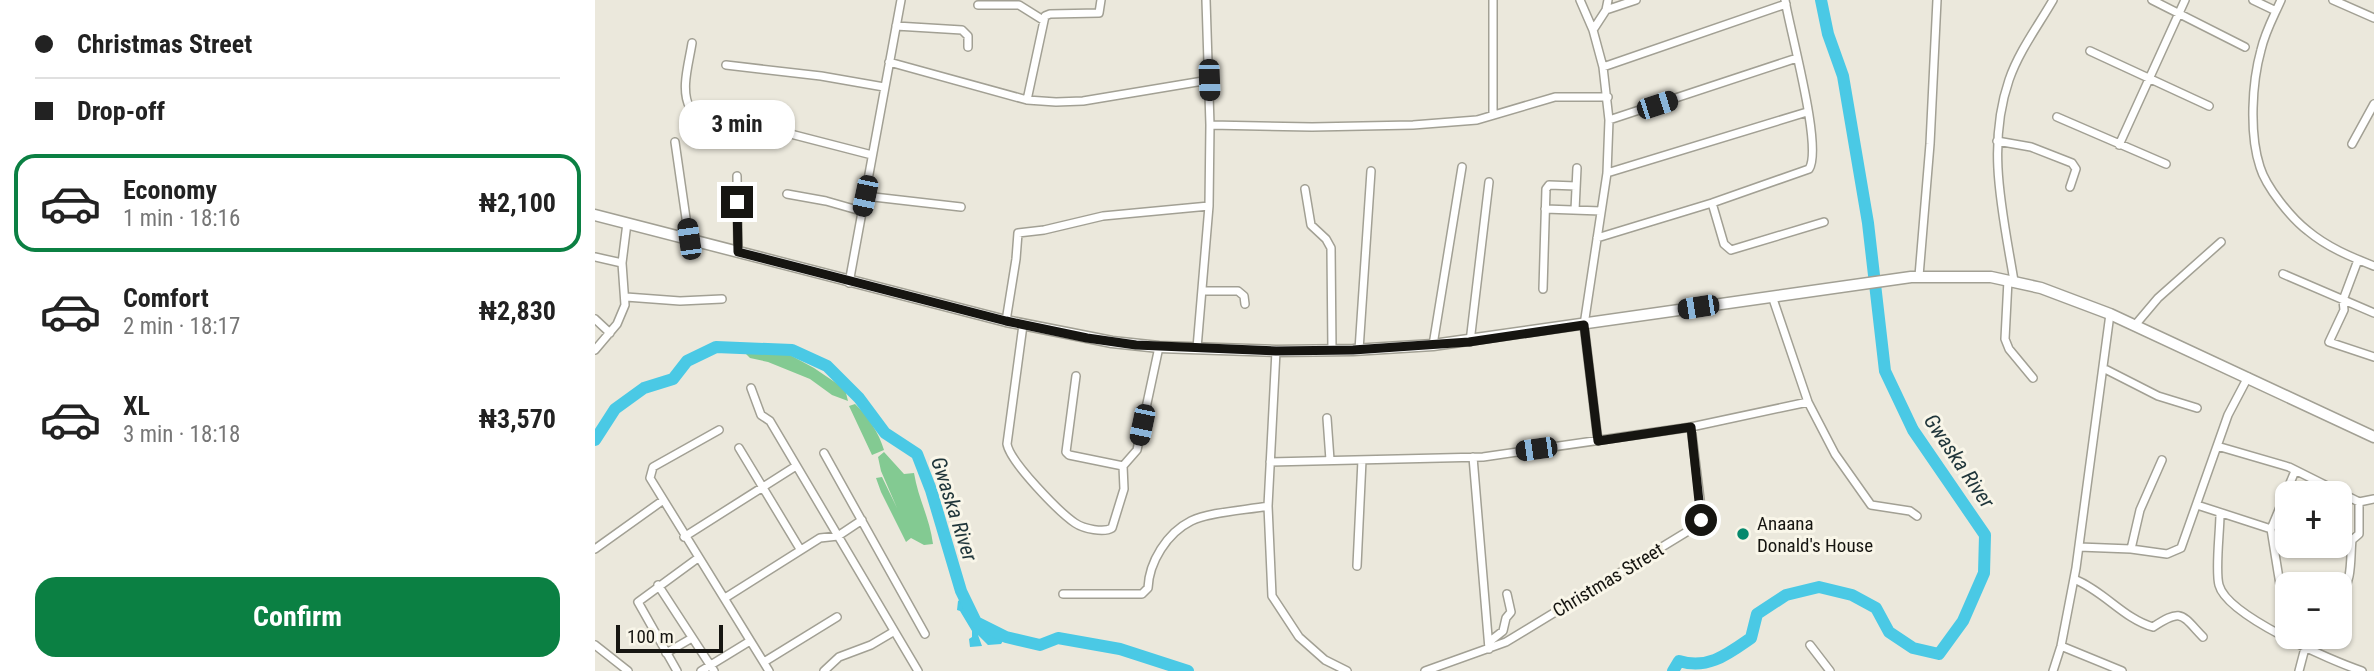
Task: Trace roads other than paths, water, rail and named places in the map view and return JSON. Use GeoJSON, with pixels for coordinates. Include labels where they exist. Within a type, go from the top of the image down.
{"type":"FeatureCollection","features":[{"type":"Feature","properties":{"kind":"main road"},"geometry":{"type":"LineString","coordinates":[[595,215],[1023,325],[1112,342],[1197,348],[1359,350],[1469,342],[1902,278],[1968,275],[2041,288],[2111,314],[2374,437]]}},
{"type":"Feature","properties":{"kind":"street"},"geometry":{"type":"LineString","coordinates":[[849,282],[901,0]]}},
{"type":"Feature","properties":{"kind":"street"},"geometry":{"type":"LineString","coordinates":[[1027,100],[1043,20],[1050,14],[1099,13],[1101,0]]}},
{"type":"Feature","properties":{"kind":"street"},"geometry":{"type":"LineString","coordinates":[[1197,348],[1209,206],[1210,125],[1206,0]]}},
{"type":"Feature","properties":{"kind":"street"},"geometry":{"type":"LineString","coordinates":[[1493,0],[1493,115]]}},
{"type":"Feature","properties":{"kind":"street"},"geometry":{"type":"LineString","coordinates":[[1580,0],[1593,30],[1603,67],[1609,120],[1607,173],[1584,325],[1598,441]]}},
{"type":"Feature","properties":{"kind":"street"},"geometry":{"type":"LineString","coordinates":[[1593,30],[1606,10],[1608,0]]}},
{"type":"Feature","properties":{"kind":"street"},"geometry":{"type":"LineString","coordinates":[[1606,10],[1636,0]]}},
{"type":"Feature","properties":{"kind":"street"},"geometry":{"type":"LineString","coordinates":[[1919,276],[1929,155],[1937,0]]}},
{"type":"Feature","properties":{"kind":"street"},"geometry":{"type":"LineString","coordinates":[[2033,378],[2009,349],[2005,339],[2011,281],[1998,184],[1997,141],[2009,79],[2053,0]]}},
{"type":"Feature","properties":{"kind":"street"},"geometry":{"type":"LineString","coordinates":[[2151,0],[2245,47]]}},
{"type":"Feature","properties":{"kind":"street"},"geometry":{"type":"LineString","coordinates":[[2119,145],[2185,0]]}},
{"type":"Feature","properties":{"kind":"street"},"geometry":{"type":"LineString","coordinates":[[2253,0],[2276,11]]}},
{"type":"Feature","properties":{"kind":"street"},"geometry":{"type":"LineString","coordinates":[[2281,0],[2267,29],[2257,66],[2254,131],[2259,164],[2276,194],[2307,231],[2374,266]]}},
{"type":"Feature","properties":{"kind":"street"},"geometry":{"type":"LineString","coordinates":[[2333,0],[2374,18]]}},
{"type":"Feature","properties":{"kind":"street"},"geometry":{"type":"LineString","coordinates":[[1597,238],[1712,203],[1809,169],[1813,156],[1786,2],[1603,67]]}},
{"type":"Feature","properties":{"kind":"street"},"geometry":{"type":"LineString","coordinates":[[978,5],[1019,5],[1043,20]]}},
{"type":"Feature","properties":{"kind":"street"},"geometry":{"type":"LineString","coordinates":[[895,26],[962,30],[968,36],[968,47]]}},
{"type":"Feature","properties":{"kind":"street"},"geometry":{"type":"LineString","coordinates":[[692,43],[685,86],[685,99],[690,108],[872,155]]}},
{"type":"Feature","properties":{"kind":"street"},"geometry":{"type":"LineString","coordinates":[[2090,51],[2209,106]]}},
{"type":"Feature","properties":{"kind":"street"},"geometry":{"type":"LineString","coordinates":[[1609,120],[1797,58]]}},
{"type":"Feature","properties":{"kind":"street"},"geometry":{"type":"LineString","coordinates":[[889,62],[1027,100],[1083,101],[1209,80]]}},
{"type":"Feature","properties":{"kind":"street"},"geometry":{"type":"LineString","coordinates":[[726,65],[821,76],[884,87]]}},
{"type":"Feature","properties":{"kind":"street"},"geometry":{"type":"LineString","coordinates":[[1210,125],[1413,125],[1477,120],[1555,97],[1608,97]]}},
{"type":"Feature","properties":{"kind":"street"},"geometry":{"type":"LineString","coordinates":[[2353,144],[2374,104]]}},
{"type":"Feature","properties":{"kind":"street"},"geometry":{"type":"LineString","coordinates":[[1607,173],[1807,112]]}},
{"type":"Feature","properties":{"kind":"street"},"geometry":{"type":"LineString","coordinates":[[2057,117],[2166,164]]}},
{"type":"Feature","properties":{"kind":"street"},"geometry":{"type":"LineString","coordinates":[[1997,141],[2031,147],[2072,163],[2075,169],[2070,187]]}},
{"type":"Feature","properties":{"kind":"street"},"geometry":{"type":"LineString","coordinates":[[675,142],[689,239]]}},
{"type":"Feature","properties":{"kind":"street"},"geometry":{"type":"LineString","coordinates":[[1433,345],[1462,167]]}},
{"type":"Feature","properties":{"kind":"street"},"geometry":{"type":"LineString","coordinates":[[1575,210],[1577,168]]}},
{"type":"Feature","properties":{"kind":"street"},"geometry":{"type":"LineString","coordinates":[[1359,350],[1371,171]]}},
{"type":"Feature","properties":{"kind":"street"},"geometry":{"type":"LineString","coordinates":[[737,176],[738,252]]}},
{"type":"Feature","properties":{"kind":"street"},"geometry":{"type":"LineString","coordinates":[[1469,342],[1489,182]]}},
{"type":"Feature","properties":{"kind":"street"},"geometry":{"type":"LineString","coordinates":[[1543,289],[1546,189],[1549,185],[1576,186]]}},
{"type":"Feature","properties":{"kind":"street"},"geometry":{"type":"LineString","coordinates":[[1305,190],[1311,225],[1331,247],[1332,350]]}},
{"type":"Feature","properties":{"kind":"street"},"geometry":{"type":"LineString","coordinates":[[787,194],[861,211]]}},
{"type":"Feature","properties":{"kind":"street"},"geometry":{"type":"LineString","coordinates":[[865,196],[961,207]]}},
{"type":"Feature","properties":{"kind":"street"},"geometry":{"type":"LineString","coordinates":[[1712,203],[1724,244],[1731,250],[1824,222]]}},
{"type":"Feature","properties":{"kind":"street"},"geometry":{"type":"LineString","coordinates":[[1006,321],[1018,233],[1044,230],[1103,216],[1209,206]]}},
{"type":"Feature","properties":{"kind":"street"},"geometry":{"type":"LineString","coordinates":[[1545,209],[1601,211]]}},
{"type":"Feature","properties":{"kind":"street"},"geometry":{"type":"LineString","coordinates":[[595,350],[623,312],[625,297],[621,263],[627,223]]}},
{"type":"Feature","properties":{"kind":"street"},"geometry":{"type":"LineString","coordinates":[[2136,324],[2158,298],[2221,242]]}},
{"type":"Feature","properties":{"kind":"street"},"geometry":{"type":"LineString","coordinates":[[595,257],[621,263]]}},
{"type":"Feature","properties":{"kind":"street"},"geometry":{"type":"LineString","coordinates":[[2358,260],[2343,300],[2344,310],[2329,342],[2374,357]]}},
{"type":"Feature","properties":{"kind":"street"},"geometry":{"type":"LineString","coordinates":[[2283,274],[2374,313]]}},
{"type":"Feature","properties":{"kind":"street"},"geometry":{"type":"LineString","coordinates":[[1202,291],[1238,291],[1244,296],[1245,304]]}},
{"type":"Feature","properties":{"kind":"street"},"geometry":{"type":"LineString","coordinates":[[1772,296],[1808,402],[1835,454],[1871,505],[1910,511],[1917,516]]}},
{"type":"Feature","properties":{"kind":"street"},"geometry":{"type":"LineString","coordinates":[[625,297],[681,302],[722,299]]}},
{"type":"Feature","properties":{"kind":"street"},"geometry":{"type":"LineString","coordinates":[[2053,671],[2061,646],[2074,579],[2111,314]]}},
{"type":"Feature","properties":{"kind":"street"},"geometry":{"type":"LineString","coordinates":[[595,319],[610,333]]}},
{"type":"Feature","properties":{"kind":"street"},"geometry":{"type":"LineString","coordinates":[[1023,325],[1008,450],[1021,470],[1075,522],[1104,531],[1112,527],[1124,489],[1123,466],[1137,450],[1159,346]]}},
{"type":"Feature","properties":{"kind":"street"},"geometry":{"type":"LineString","coordinates":[[1276,351],[1268,506],[1272,596],[1299,637],[1325,660],[1347,671]]}},
{"type":"Feature","properties":{"kind":"street"},"geometry":{"type":"LineString","coordinates":[[2103,368],[2158,396],[2197,408]]}},
{"type":"Feature","properties":{"kind":"street"},"geometry":{"type":"LineString","coordinates":[[1076,376],[1066,452],[1069,455],[1123,466]]}},
{"type":"Feature","properties":{"kind":"street"},"geometry":{"type":"LineString","coordinates":[[2079,547],[2131,549],[2167,554],[2176,552],[2185,540],[2228,415],[2248,377]]}},
{"type":"Feature","properties":{"kind":"street"},"geometry":{"type":"LineString","coordinates":[[751,387],[761,415],[770,421],[918,671]]}},
{"type":"Feature","properties":{"kind":"street"},"geometry":{"type":"LineString","coordinates":[[1270,462],[1473,457],[1691,427],[1808,402]]}},
{"type":"Feature","properties":{"kind":"street"},"geometry":{"type":"LineString","coordinates":[[1327,418],[1330,460]]}},
{"type":"Feature","properties":{"kind":"street","name":"Christmas Street"},"geometry":{"type":"LineString","coordinates":[[1425,671],[1443,668],[1523,632],[1698,525],[1702,515],[1691,427]]}},
{"type":"Feature","properties":{"kind":"street"},"geometry":{"type":"LineString","coordinates":[[719,429],[653,467],[650,478],[769,671]]}},
{"type":"Feature","properties":{"kind":"street"},"geometry":{"type":"LineString","coordinates":[[2217,446],[2271,461],[2359,502],[2374,499]]}},
{"type":"Feature","properties":{"kind":"street"},"geometry":{"type":"LineString","coordinates":[[739,448],[800,549]]}},
{"type":"Feature","properties":{"kind":"street"},"geometry":{"type":"LineString","coordinates":[[824,453],[925,634]]}},
{"type":"Feature","properties":{"kind":"street"},"geometry":{"type":"LineString","coordinates":[[1473,457],[1489,646]]}},
{"type":"Feature","properties":{"kind":"street"},"geometry":{"type":"LineString","coordinates":[[1356,566],[1362,460]]}},
{"type":"Feature","properties":{"kind":"street"},"geometry":{"type":"LineString","coordinates":[[2131,549],[2140,510],[2162,460]]}},
{"type":"Feature","properties":{"kind":"street"},"geometry":{"type":"LineString","coordinates":[[684,537],[796,466]]}},
{"type":"Feature","properties":{"kind":"street"},"geometry":{"type":"LineString","coordinates":[[2278,572],[2272,532],[2295,471]]}},
{"type":"Feature","properties":{"kind":"street"},"geometry":{"type":"LineString","coordinates":[[595,549],[662,500]]}},
{"type":"Feature","properties":{"kind":"street"},"geometry":{"type":"LineString","coordinates":[[2352,540],[2359,534],[2359,502]]}},
{"type":"Feature","properties":{"kind":"street"},"geometry":{"type":"LineString","coordinates":[[2197,505],[2275,533]]}},
{"type":"Feature","properties":{"kind":"street"},"geometry":{"type":"LineString","coordinates":[[1063,594],[1142,594],[1148,588],[1148,575],[1160,551],[1183,527],[1200,518],[1268,506]]}},
{"type":"Feature","properties":{"kind":"street"},"geometry":{"type":"LineString","coordinates":[[2220,514],[2219,587],[2248,615],[2275,631]]}},
{"type":"Feature","properties":{"kind":"street"},"geometry":{"type":"LineString","coordinates":[[725,598],[800,549],[820,538],[838,536],[862,520]]}},
{"type":"Feature","properties":{"kind":"street"},"geometry":{"type":"LineString","coordinates":[[677,671],[638,603],[698,558]]}},
{"type":"Feature","properties":{"kind":"street"},"geometry":{"type":"LineString","coordinates":[[2074,579],[2092,586],[2129,616],[2145,625],[2153,627],[2167,617],[2176,615],[2186,619],[2203,637]]}},
{"type":"Feature","properties":{"kind":"street"},"geometry":{"type":"LineString","coordinates":[[658,586],[712,668]]}},
{"type":"Feature","properties":{"kind":"street"},"geometry":{"type":"LineString","coordinates":[[1489,646],[1503,631],[1506,618],[1511,612],[1507,594]]}},
{"type":"Feature","properties":{"kind":"street"},"geometry":{"type":"LineString","coordinates":[[764,662],[837,617]]}},
{"type":"Feature","properties":{"kind":"street"},"geometry":{"type":"LineString","coordinates":[[824,671],[839,657],[871,645],[893,632]]}},
{"type":"Feature","properties":{"kind":"street"},"geometry":{"type":"LineString","coordinates":[[666,653],[692,638]]}},
{"type":"Feature","properties":{"kind":"street"},"geometry":{"type":"LineString","coordinates":[[701,671],[712,668],[750,641]]}},
{"type":"Feature","properties":{"kind":"street"},"geometry":{"type":"LineString","coordinates":[[595,645],[628,671]]}},
{"type":"Feature","properties":{"kind":"street"},"geometry":{"type":"LineString","coordinates":[[1810,645],[1830,671]]}},
{"type":"Feature","properties":{"kind":"street"},"geometry":{"type":"LineString","coordinates":[[2061,646],[2122,671]]}},
{"type":"Feature","properties":{"kind":"street"},"geometry":{"type":"LineString","coordinates":[[2299,671],[2305,649]]}},
{"type":"Feature","properties":{"kind":"street"},"geometry":{"type":"LineString","coordinates":[[2307,649],[2349,669],[2362,671]]}},
{"type":"Feature","properties":{"kind":"water"},"geometry":{"type":"Polygon","coordinates":[[[962,598],[975,625],[1005,638],[1001,644],[988,645],[978,635],[982,646],[970,647],[972,631],[957,610],[958,601],[962,598]]]}},
{"type":"Feature","properties":{"kind":"waterway","name":"Gwaska River"},"geometry":{"type":"LineString","coordinates":[[1673,671],[1679,661],[1708,662],[1726,655],[1751,638],[1757,614],[1786,595],[1819,587],[1852,595],[1876,608],[1889,632],[1913,648],[1939,654],[1963,621],[1984,573],[1985,535],[1913,430],[1885,371],[1868,223],[1843,76],[1828,34],[1821,0]]}},
{"type":"Feature","properties":{"kind":"waterway","name":"Gwaska River"},"geometry":{"type":"LineString","coordinates":[[595,440],[615,409],[644,388],[673,379],[687,361],[716,347],[792,350],[827,366],[859,398],[885,433],[917,454],[931,490],[961,591],[976,622],[1006,637],[1040,645],[1058,638],[1120,649],[1188,671]]}},
{"type":"Feature","properties":{"kind":"place","name":"Anaana Donald's House"},"geometry":{"type":"Point","coordinates":[1743,534]}}]}
